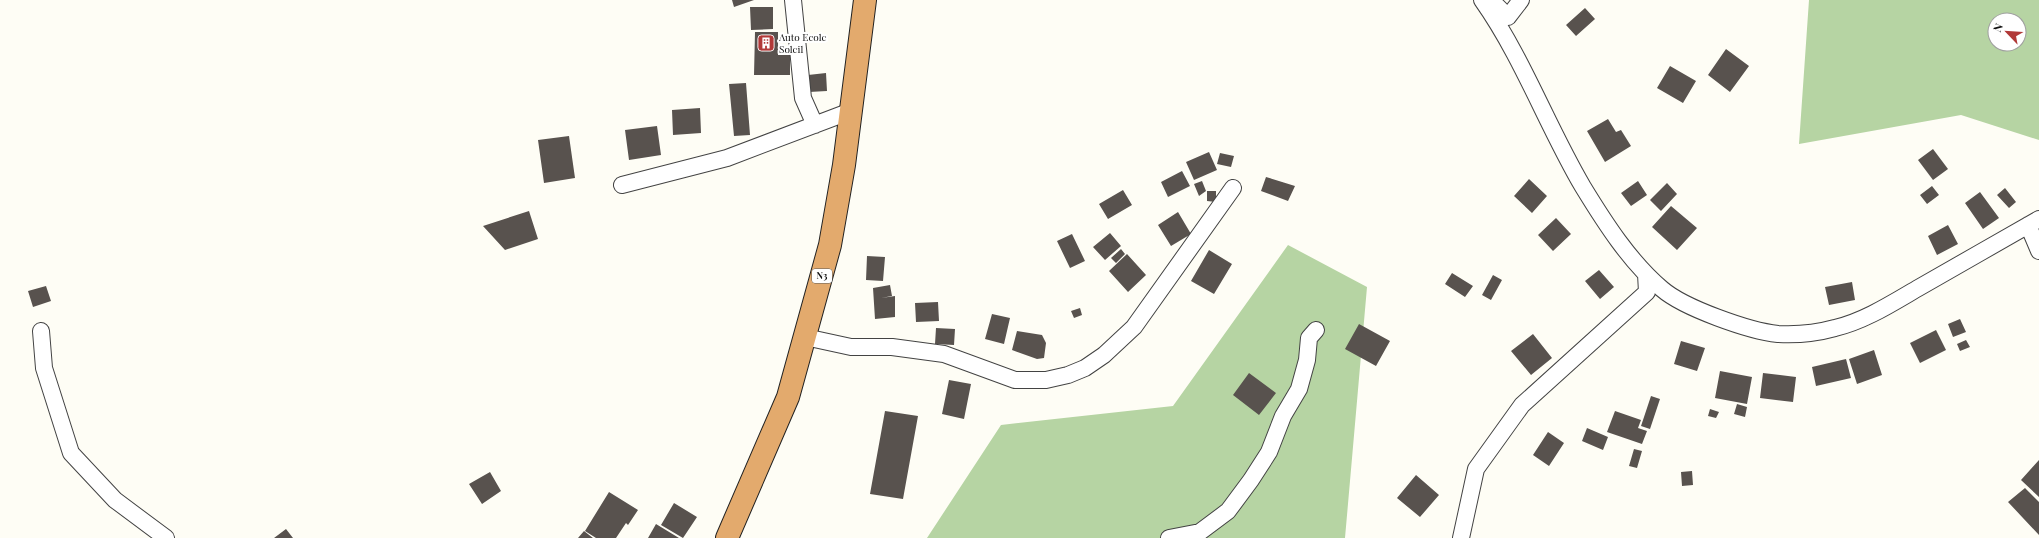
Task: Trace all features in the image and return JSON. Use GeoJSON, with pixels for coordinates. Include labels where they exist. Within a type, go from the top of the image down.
{"type":"FeatureCollection","features":[{"type":"Feature","properties":{"kind":"highway","name":"N3"},"geometry":{"type":"LineString","coordinates":[[727,538],[781,416],[805,337],[830,245],[844,165],[865,0]]}},
{"type":"Feature","properties":{"kind":"street"},"geometry":{"type":"LineString","coordinates":[[793,0],[803,98],[815,125]]}},
{"type":"Feature","properties":{"kind":"street"},"geometry":{"type":"LineString","coordinates":[[1482,0],[1497,22],[1582,186],[1613,231],[1646,274],[1664,290],[1702,311],[1777,334],[1803,334],[1836,328],[1878,311],[2034,222],[2039,251]]}},
{"type":"Feature","properties":{"kind":"street"},"geometry":{"type":"LineString","coordinates":[[1491,0],[1508,16],[1521,0]]}},
{"type":"Feature","properties":{"kind":"street"},"geometry":{"type":"LineString","coordinates":[[622,185],[727,158],[851,111]]}},
{"type":"Feature","properties":{"kind":"street"},"geometry":{"type":"LineString","coordinates":[[805,337],[851,347],[892,347],[944,354],[1015,380],[1046,380],[1068,375],[1085,368],[1104,355],[1134,327],[1233,188]]}},
{"type":"Feature","properties":{"kind":"street"},"geometry":{"type":"LineString","coordinates":[[1461,538],[1476,469],[1522,405],[1647,292],[1646,274]]}},
{"type":"Feature","properties":{"kind":"street"},"geometry":{"type":"LineString","coordinates":[[1169,538],[1200,532],[1228,511],[1252,480],[1269,452],[1283,416],[1299,389],[1307,360],[1309,338],[1316,330]]}},
{"type":"Feature","properties":{"kind":"street"},"geometry":{"type":"LineString","coordinates":[[41,331],[44,368],[71,453],[115,500],[166,538]]}},
{"type":"Feature","properties":{"kind":"green space"},"geometry":{"type":"Polygon","coordinates":[[[1809,0],[2039,0],[2039,140],[1961,115],[1799,144],[1809,0]]]}},
{"type":"Feature","properties":{"kind":"green space"},"geometry":{"type":"Polygon","coordinates":[[[1288,245],[1367,287],[1345,538],[927,538],[1001,425],[1173,406],[1288,245]]]}},
{"type":"Feature","properties":{"kind":"building"},"geometry":{"type":"Polygon","coordinates":[[[732,0],[754,0],[734,7],[732,0]]]}},
{"type":"Feature","properties":{"kind":"building"},"geometry":{"type":"Polygon","coordinates":[[[750,7],[773,7],[773,29],[751,30],[750,7]]]}},
{"type":"Feature","properties":{"kind":"building"},"geometry":{"type":"Polygon","coordinates":[[[1585,8],[1595,19],[1576,36],[1566,25],[1585,8]]]}},
{"type":"Feature","properties":{"kind":"building","name":"Auto Ecole Soleil"},"geometry":{"type":"Polygon","coordinates":[[[755,32],[778,32],[778,55],[790,55],[790,75],[754,75],[755,32]]]}},
{"type":"Feature","properties":{"kind":"building"},"geometry":{"type":"Polygon","coordinates":[[[1726,49],[1749,66],[1730,92],[1708,75],[1726,49]]]}},
{"type":"Feature","properties":{"kind":"building"},"geometry":{"type":"Polygon","coordinates":[[[1670,66],[1696,81],[1683,103],[1657,88],[1670,66]]]}},
{"type":"Feature","properties":{"kind":"building"},"geometry":{"type":"Polygon","coordinates":[[[826,73],[827,91],[809,92],[808,75],[826,73]]]}},
{"type":"Feature","properties":{"kind":"building"},"geometry":{"type":"Polygon","coordinates":[[[746,83],[750,135],[734,136],[729,84],[746,83]]]}},
{"type":"Feature","properties":{"kind":"building"},"geometry":{"type":"Polygon","coordinates":[[[700,108],[701,133],[673,135],[672,110],[700,108]]]}},
{"type":"Feature","properties":{"kind":"building"},"geometry":{"type":"Polygon","coordinates":[[[1608,119],[1616,132],[1621,130],[1631,146],[1605,162],[1587,131],[1608,119]]]}},
{"type":"Feature","properties":{"kind":"building"},"geometry":{"type":"Polygon","coordinates":[[[657,126],[661,155],[629,160],[625,130],[657,126]]]}},
{"type":"Feature","properties":{"kind":"building"},"geometry":{"type":"Polygon","coordinates":[[[569,136],[575,178],[544,183],[538,140],[569,136]]]}},
{"type":"Feature","properties":{"kind":"building"},"geometry":{"type":"Polygon","coordinates":[[[1933,149],[1948,169],[1933,180],[1918,160],[1933,149]]]}},
{"type":"Feature","properties":{"kind":"building"},"geometry":{"type":"Polygon","coordinates":[[[1209,152],[1217,170],[1194,180],[1186,162],[1209,152]]]}},
{"type":"Feature","properties":{"kind":"building"},"geometry":{"type":"Polygon","coordinates":[[[1220,153],[1234,156],[1231,167],[1217,164],[1220,153]]]}},
{"type":"Feature","properties":{"kind":"building"},"geometry":{"type":"Polygon","coordinates":[[[1182,171],[1190,186],[1168,197],[1161,182],[1182,171]]]}},
{"type":"Feature","properties":{"kind":"building"},"geometry":{"type":"Polygon","coordinates":[[[1266,177],[1295,186],[1288,201],[1261,191],[1266,177]]]}},
{"type":"Feature","properties":{"kind":"building"},"geometry":{"type":"Polygon","coordinates":[[[1529,179],[1547,196],[1532,213],[1514,196],[1529,179]]]}},
{"type":"Feature","properties":{"kind":"building"},"geometry":{"type":"Polygon","coordinates":[[[1202,181],[1206,191],[1199,196],[1194,184],[1202,181]]]}},
{"type":"Feature","properties":{"kind":"building"},"geometry":{"type":"Polygon","coordinates":[[[1638,181],[1647,195],[1631,206],[1621,193],[1638,181]]]}},
{"type":"Feature","properties":{"kind":"building"},"geometry":{"type":"Polygon","coordinates":[[[1667,183],[1677,194],[1661,211],[1650,200],[1667,183]]]}},
{"type":"Feature","properties":{"kind":"building"},"geometry":{"type":"Polygon","coordinates":[[[1932,186],[1939,195],[1927,204],[1920,195],[1932,186]]]}},
{"type":"Feature","properties":{"kind":"building"},"geometry":{"type":"Polygon","coordinates":[[[2005,188],[2016,202],[2009,208],[1997,195],[2005,188]]]}},
{"type":"Feature","properties":{"kind":"building"},"geometry":{"type":"Polygon","coordinates":[[[1123,190],[1132,205],[1108,219],[1099,204],[1123,190]]]}},
{"type":"Feature","properties":{"kind":"building"},"geometry":{"type":"Polygon","coordinates":[[[1207,191],[1216,191],[1216,202],[1207,201],[1207,191]]]}},
{"type":"Feature","properties":{"kind":"building"},"geometry":{"type":"Polygon","coordinates":[[[1980,192],[1999,218],[1983,229],[1965,203],[1980,192]]]}},
{"type":"Feature","properties":{"kind":"building"},"geometry":{"type":"Polygon","coordinates":[[[1671,206],[1697,228],[1677,250],[1652,227],[1671,206]]]}},
{"type":"Feature","properties":{"kind":"building"},"geometry":{"type":"Polygon","coordinates":[[[529,211],[538,239],[505,250],[483,226],[529,211]]]}},
{"type":"Feature","properties":{"kind":"building"},"geometry":{"type":"Polygon","coordinates":[[[1178,212],[1191,234],[1171,246],[1158,225],[1178,212]]]}},
{"type":"Feature","properties":{"kind":"building"},"geometry":{"type":"Polygon","coordinates":[[[1556,218],[1571,234],[1553,251],[1538,235],[1556,218]]]}},
{"type":"Feature","properties":{"kind":"building"},"geometry":{"type":"Polygon","coordinates":[[[1948,225],[1958,244],[1937,255],[1928,236],[1948,225]]]}},
{"type":"Feature","properties":{"kind":"building"},"geometry":{"type":"Polygon","coordinates":[[[1110,233],[1121,246],[1105,260],[1093,247],[1110,233]]]}},
{"type":"Feature","properties":{"kind":"building"},"geometry":{"type":"Polygon","coordinates":[[[1072,234],[1085,261],[1070,268],[1057,241],[1072,234]]]}},
{"type":"Feature","properties":{"kind":"building"},"geometry":{"type":"Polygon","coordinates":[[[1121,249],[1125,254],[1116,263],[1111,258],[1121,249]]]}},
{"type":"Feature","properties":{"kind":"building"},"geometry":{"type":"Polygon","coordinates":[[[1209,250],[1232,264],[1214,294],[1191,281],[1209,250]]]}},
{"type":"Feature","properties":{"kind":"building"},"geometry":{"type":"Polygon","coordinates":[[[1127,254],[1146,275],[1128,292],[1109,271],[1127,254]]]}},
{"type":"Feature","properties":{"kind":"building"},"geometry":{"type":"Polygon","coordinates":[[[867,256],[885,257],[883,281],[866,280],[867,256]]]}},
{"type":"Feature","properties":{"kind":"building"},"geometry":{"type":"Polygon","coordinates":[[[1599,270],[1614,287],[1600,299],[1585,281],[1599,270]]]}},
{"type":"Feature","properties":{"kind":"building"},"geometry":{"type":"Polygon","coordinates":[[[1452,273],[1473,286],[1465,297],[1445,284],[1452,273]]]}},
{"type":"Feature","properties":{"kind":"building"},"geometry":{"type":"Polygon","coordinates":[[[1493,275],[1502,280],[1491,300],[1482,295],[1493,275]]]}},
{"type":"Feature","properties":{"kind":"building"},"geometry":{"type":"Polygon","coordinates":[[[1852,282],[1855,300],[1829,305],[1825,287],[1852,282]]]}},
{"type":"Feature","properties":{"kind":"building"},"geometry":{"type":"Polygon","coordinates":[[[890,285],[892,296],[881,298],[895,296],[895,317],[875,319],[873,288],[890,285]]]}},
{"type":"Feature","properties":{"kind":"building"},"geometry":{"type":"Polygon","coordinates":[[[46,286],[51,301],[33,307],[28,291],[46,286]]]}},
{"type":"Feature","properties":{"kind":"building"},"geometry":{"type":"Polygon","coordinates":[[[938,302],[939,321],[916,322],[915,303],[938,302]]]}},
{"type":"Feature","properties":{"kind":"building"},"geometry":{"type":"Polygon","coordinates":[[[1080,308],[1082,315],[1074,318],[1071,311],[1080,308]]]}},
{"type":"Feature","properties":{"kind":"building"},"geometry":{"type":"Polygon","coordinates":[[[992,314],[1010,318],[1004,344],[985,339],[992,314]]]}},
{"type":"Feature","properties":{"kind":"building"},"geometry":{"type":"Polygon","coordinates":[[[1960,319],[1966,332],[1953,337],[1948,324],[1960,319]]]}},
{"type":"Feature","properties":{"kind":"building"},"geometry":{"type":"Polygon","coordinates":[[[1359,324],[1390,341],[1376,366],[1345,349],[1359,324]]]}},
{"type":"Feature","properties":{"kind":"building"},"geometry":{"type":"Polygon","coordinates":[[[936,328],[955,329],[954,345],[935,344],[936,328]]]}},
{"type":"Feature","properties":{"kind":"building"},"geometry":{"type":"Polygon","coordinates":[[[1936,330],[1946,350],[1920,363],[1910,343],[1936,330]]]}},
{"type":"Feature","properties":{"kind":"building"},"geometry":{"type":"Polygon","coordinates":[[[1017,331],[1042,335],[1046,343],[1044,358],[1037,359],[1012,350],[1017,331]]]}},
{"type":"Feature","properties":{"kind":"building"},"geometry":{"type":"Polygon","coordinates":[[[1533,334],[1552,358],[1531,375],[1511,351],[1533,334]]]}},
{"type":"Feature","properties":{"kind":"building"},"geometry":{"type":"Polygon","coordinates":[[[1966,340],[1970,347],[1960,351],[1957,344],[1966,340]]]}},
{"type":"Feature","properties":{"kind":"building"},"geometry":{"type":"Polygon","coordinates":[[[1681,341],[1705,348],[1697,371],[1674,364],[1681,341]]]}},
{"type":"Feature","properties":{"kind":"building"},"geometry":{"type":"Polygon","coordinates":[[[1874,350],[1882,375],[1857,384],[1849,359],[1874,350]]]}},
{"type":"Feature","properties":{"kind":"building"},"geometry":{"type":"Polygon","coordinates":[[[1846,359],[1851,378],[1816,386],[1812,367],[1846,359]]]}},
{"type":"Feature","properties":{"kind":"building"},"geometry":{"type":"Polygon","coordinates":[[[1720,371],[1752,377],[1747,404],[1715,398],[1720,371]]]}},
{"type":"Feature","properties":{"kind":"building"},"geometry":{"type":"Polygon","coordinates":[[[1249,373],[1276,393],[1259,415],[1233,395],[1249,373]]]}},
{"type":"Feature","properties":{"kind":"building"},"geometry":{"type":"Polygon","coordinates":[[[1763,373],[1796,377],[1793,402],[1760,398],[1763,373]]]}},
{"type":"Feature","properties":{"kind":"building"},"geometry":{"type":"Polygon","coordinates":[[[949,380],[971,384],[964,419],[942,414],[949,380]]]}},
{"type":"Feature","properties":{"kind":"building"},"geometry":{"type":"Polygon","coordinates":[[[1651,396],[1660,399],[1650,429],[1641,426],[1651,396]]]}},
{"type":"Feature","properties":{"kind":"building"},"geometry":{"type":"Polygon","coordinates":[[[1737,404],[1747,407],[1745,417],[1734,414],[1737,404]]]}},
{"type":"Feature","properties":{"kind":"building"},"geometry":{"type":"Polygon","coordinates":[[[1710,409],[1719,412],[1716,418],[1708,416],[1710,409]]]}},
{"type":"Feature","properties":{"kind":"building"},"geometry":{"type":"Polygon","coordinates":[[[885,411],[918,416],[903,499],[870,494],[885,411]]]}},
{"type":"Feature","properties":{"kind":"building"},"geometry":{"type":"Polygon","coordinates":[[[1615,411],[1641,420],[1638,428],[1647,431],[1642,444],[1607,432],[1615,411]]]}},
{"type":"Feature","properties":{"kind":"building"},"geometry":{"type":"Polygon","coordinates":[[[1587,428],[1608,437],[1603,450],[1582,441],[1587,428]]]}},
{"type":"Feature","properties":{"kind":"building"},"geometry":{"type":"Polygon","coordinates":[[[1548,432],[1564,443],[1549,466],[1533,455],[1548,432]]]}},
{"type":"Feature","properties":{"kind":"building"},"geometry":{"type":"Polygon","coordinates":[[[1634,449],[1642,451],[1637,468],[1629,466],[1634,449]]]}},
{"type":"Feature","properties":{"kind":"building"},"geometry":{"type":"Polygon","coordinates":[[[2039,460],[2039,497],[2021,480],[2039,460]]]}},
{"type":"Feature","properties":{"kind":"building"},"geometry":{"type":"Polygon","coordinates":[[[1692,471],[1693,485],[1682,486],[1681,472],[1692,471]]]}},
{"type":"Feature","properties":{"kind":"building"},"geometry":{"type":"Polygon","coordinates":[[[490,472],[501,491],[482,504],[469,484],[490,472]]]}},
{"type":"Feature","properties":{"kind":"building"},"geometry":{"type":"Polygon","coordinates":[[[1416,475],[1439,495],[1420,517],[1397,498],[1416,475]]]}},
{"type":"Feature","properties":{"kind":"building"},"geometry":{"type":"Polygon","coordinates":[[[2025,488],[2039,502],[2039,535],[2008,502],[2025,488]]]}},
{"type":"Feature","properties":{"kind":"building"},"geometry":{"type":"Polygon","coordinates":[[[609,492],[638,510],[628,525],[626,523],[616,538],[596,538],[585,531],[609,492]]]}},
{"type":"Feature","properties":{"kind":"building"},"geometry":{"type":"Polygon","coordinates":[[[674,503],[697,517],[683,538],[661,525],[674,503]]]}},
{"type":"Feature","properties":{"kind":"building"},"geometry":{"type":"Polygon","coordinates":[[[656,524],[679,538],[648,538],[656,524]]]}},
{"type":"Feature","properties":{"kind":"building"},"geometry":{"type":"Polygon","coordinates":[[[286,529],[293,538],[274,538],[286,529]]]}},
{"type":"Feature","properties":{"kind":"building"},"geometry":{"type":"Polygon","coordinates":[[[584,531],[593,538],[578,538],[584,531]]]}},
{"type":"Feature","properties":{"kind":"place","name":"Auto Ecole Soleil"},"geometry":{"type":"Point","coordinates":[766,43]}}]}
